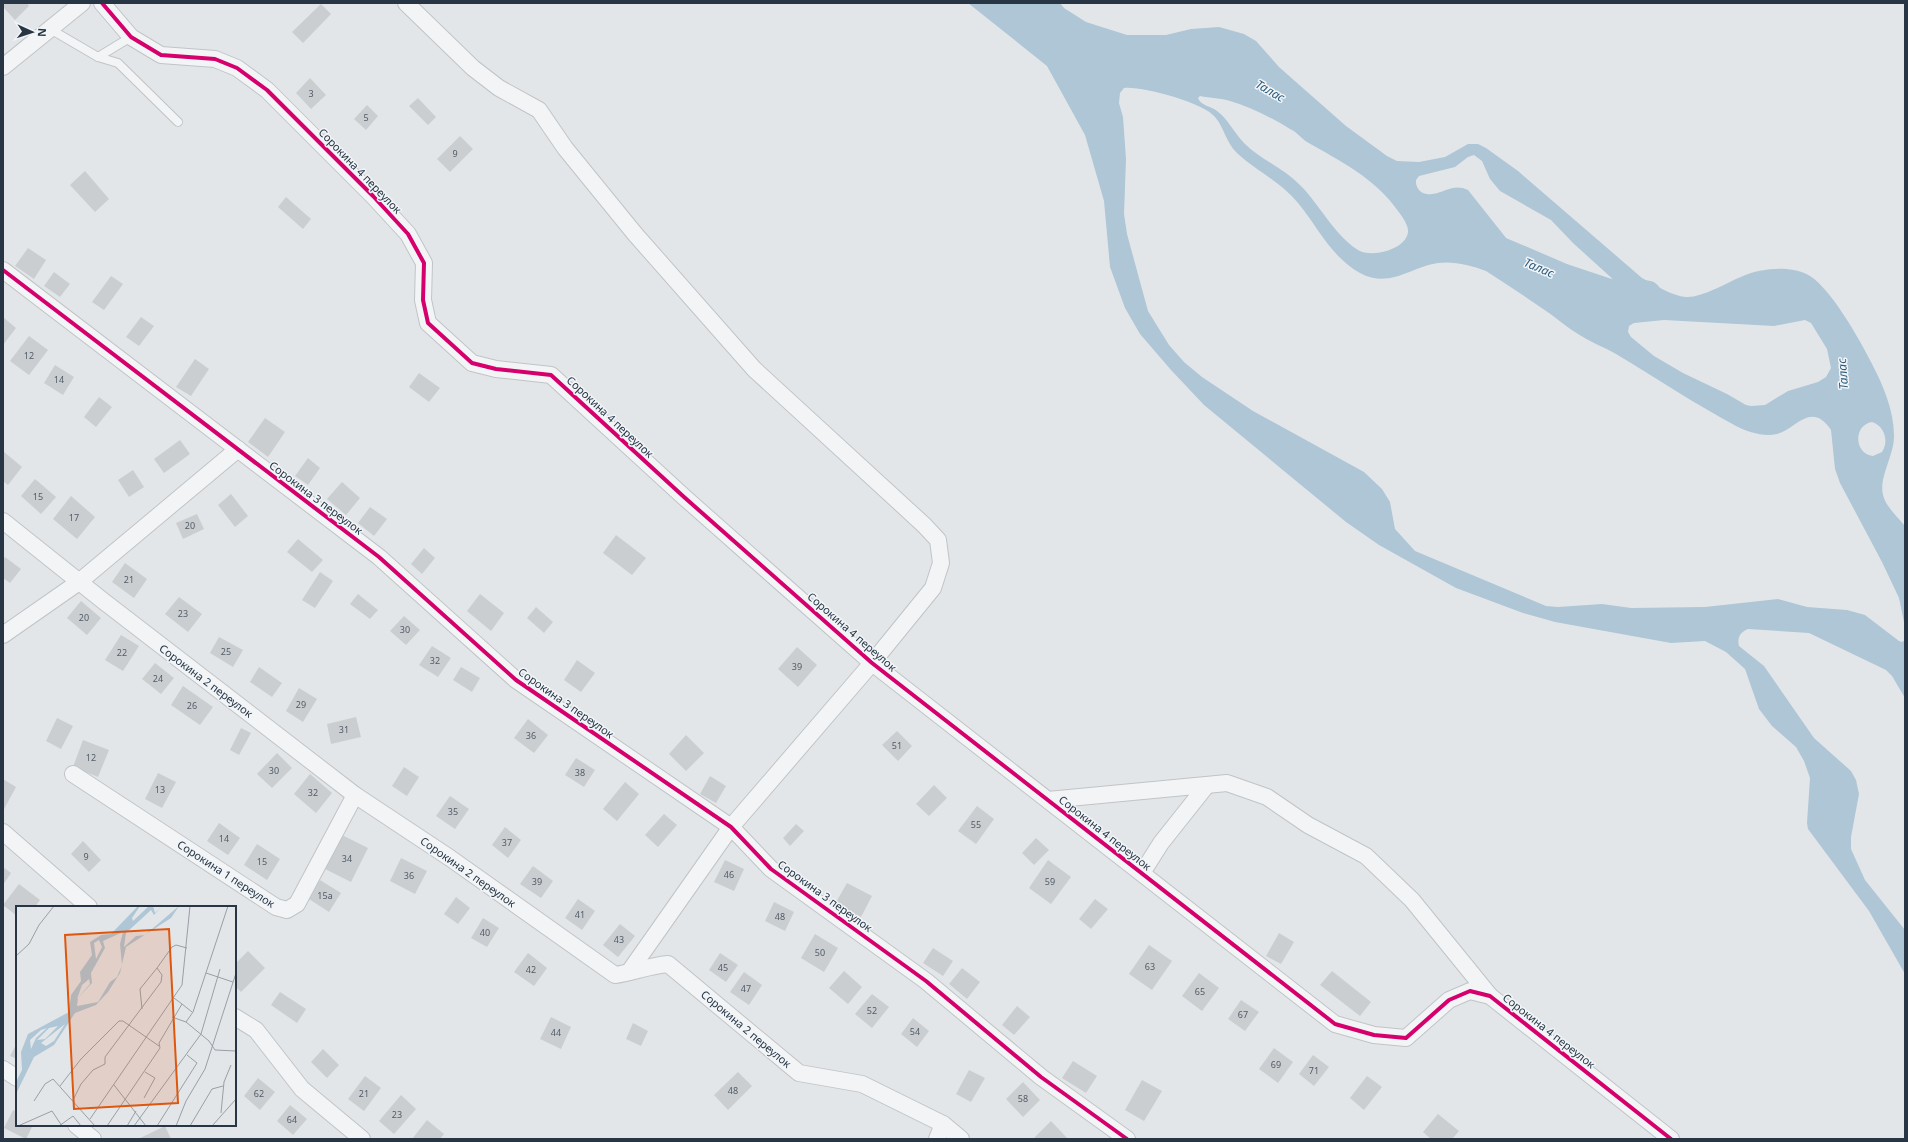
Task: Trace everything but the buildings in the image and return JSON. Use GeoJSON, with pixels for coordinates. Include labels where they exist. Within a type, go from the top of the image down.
{"type":"FeatureCollection","features":[{"type":"Feature","properties":{"kind":"street"},"geometry":{"type":"LineString","coordinates":[[3,67],[82,3]]}},
{"type":"Feature","properties":{"kind":"street","name":"Сорокина 4 переулок"},"geometry":{"type":"LineString","coordinates":[[102,3],[130,37],[161,55],[215,59],[237,68],[267,90],[373,196],[408,234],[424,263],[423,300],[428,323],[472,363],[496,369],[551,375],[684,497],[872,663],[1335,1024],[1374,1035],[1406,1038],[1449,1000],[1470,991],[1490,996],[1671,1139]]}},
{"type":"Feature","properties":{"kind":"street"},"geometry":{"type":"LineString","coordinates":[[406,3],[473,68],[500,88],[538,110],[565,148],[635,234],[754,369],[938,540],[941,563],[933,588],[872,663],[731,827],[629,972]]}},
{"type":"Feature","properties":{"kind":"street","name":"Сорокина 3 переулок"},"geometry":{"type":"LineString","coordinates":[[3,270],[379,557],[516,680],[731,827],[771,869],[926,981],[1041,1078],[1127,1139]]}},
{"type":"Feature","properties":{"kind":"street"},"geometry":{"type":"LineString","coordinates":[[3,635],[79,582],[238,449]]}},
{"type":"Feature","properties":{"kind":"street","name":"Сорокина 2 переулок"},"geometry":{"type":"LineString","coordinates":[[3,521],[79,582],[355,795],[450,858],[615,975],[649,966],[668,964],[799,1073],[862,1084],[940,1132],[961,1139]]}},
{"type":"Feature","properties":{"kind":"street","name":"Сорокина 1 переулок"},"geometry":{"type":"LineString","coordinates":[[73,774],[276,907],[287,910],[297,904],[355,795]]}},
{"type":"Feature","properties":{"kind":"street"},"geometry":{"type":"LineString","coordinates":[[1048,800],[1228,783],[1267,797],[1308,825],[1366,856],[1412,900],[1490,996]]}},
{"type":"Feature","properties":{"kind":"street"},"geometry":{"type":"LineString","coordinates":[[1142,873],[1161,843],[1207,785]]}},
{"type":"Feature","properties":{"kind":"street"},"geometry":{"type":"LineString","coordinates":[[3,832],[88,906]]}},
{"type":"Feature","properties":{"kind":"street"},"geometry":{"type":"LineString","coordinates":[[236,1018],[256,1030],[302,1089],[362,1139]]}},
{"type":"Feature","properties":{"kind":"street"},"geometry":{"type":"LineString","coordinates":[[3,1069],[16,1077]]}},
{"type":"Feature","properties":{"kind":"street"},"geometry":{"type":"LineString","coordinates":[[77,1126],[93,1139]]}},
{"type":"Feature","properties":{"kind":"lane"},"geometry":{"type":"LineString","coordinates":[[50,29],[98,57],[118,63],[178,122]]}},
{"type":"Feature","properties":{"kind":"lane"},"geometry":{"type":"LineString","coordinates":[[98,57],[130,37]]}},
{"type":"Feature","properties":{"kind":"water"},"geometry":{"type":"Polygon","coordinates":[[[968,3],[1060,3],[1064,8],[1086,22],[1127,35],[1166,35],[1191,29],[1219,27],[1244,34],[1256,41],[1279,67],[1346,126],[1387,156],[1397,161],[1419,162],[1445,157],[1468,144],[1478,144],[1518,171],[1642,278],[1669,292],[1681,296],[1692,297],[1700,295],[1750,273],[1786,269],[1795,270],[1810,276],[1827,292],[1836,303],[1860,341],[1880,380],[1890,407],[1894,426],[1894,440],[1882,485],[1884,499],[1905,526],[1905,627],[1899,598],[1882,562],[1840,483],[1835,469],[1831,430],[1824,421],[1817,417],[1810,417],[1803,419],[1784,431],[1772,435],[1751,432],[1741,428],[1721,418],[1616,354],[1583,337],[1486,271],[1468,265],[1438,263],[1428,265],[1400,276],[1381,279],[1360,273],[1341,259],[1298,203],[1284,188],[1244,159],[1233,149],[1218,121],[1209,112],[1199,106],[1172,96],[1144,90],[1124,88],[1120,93],[1119,103],[1123,117],[1126,159],[1124,214],[1127,234],[1148,311],[1169,345],[1184,362],[1202,377],[1253,411],[1364,472],[1382,489],[1390,502],[1395,529],[1415,551],[1546,606],[1558,607],[1602,604],[1631,608],[1705,607],[1778,599],[1807,607],[1847,610],[1865,615],[1899,641],[1902,642],[1905,640],[1905,698],[1892,676],[1886,670],[1809,633],[1748,629],[1741,634],[1738,640],[1739,646],[1764,666],[1814,738],[1851,771],[1856,780],[1859,794],[1851,837],[1851,849],[1865,880],[1905,930],[1905,974],[1869,911],[1808,829],[1807,823],[1810,778],[1804,761],[1796,747],[1772,726],[1759,709],[1745,669],[1726,652],[1705,641],[1671,643],[1555,622],[1523,613],[1456,588],[1379,545],[1346,522],[1204,405],[1140,334],[1125,308],[1110,267],[1104,201],[1085,135],[1047,66],[968,3]],[[1200,96],[1198,98],[1201,103],[1215,109],[1221,114],[1249,148],[1300,185],[1339,234],[1358,250],[1365,253],[1383,252],[1392,249],[1405,240],[1408,233],[1407,226],[1402,216],[1379,189],[1356,171],[1307,142],[1292,130],[1246,106],[1227,100],[1200,96]],[[1474,155],[1468,157],[1455,167],[1419,176],[1416,180],[1418,189],[1426,194],[1437,193],[1459,187],[1468,190],[1522,258],[1538,269],[1573,283],[1607,292],[1618,290],[1619,287],[1616,282],[1573,243],[1551,220],[1500,191],[1490,179],[1482,161],[1474,155]],[[1664,320],[1634,323],[1629,326],[1628,332],[1631,337],[1654,356],[1683,373],[1727,394],[1746,405],[1765,405],[1788,391],[1818,382],[1826,377],[1831,368],[1827,349],[1811,323],[1805,320],[1774,326],[1664,320]],[[1872,422],[1861,428],[1859,434],[1859,445],[1867,454],[1873,456],[1882,452],[1885,439],[1883,431],[1880,427],[1872,422]]]}},
{"type":"Feature","properties":{"kind":"waterway","name":"Талас"},"geometry":{"type":"LineString","coordinates":[[1495,249],[1563,278],[1608,293],[1647,295]]}},
{"type":"Feature","properties":{"kind":"cycle path"},"geometry":{"type":"LineString","coordinates":[[102,3],[131,37],[161,55],[215,59],[237,68],[267,90],[373,196],[408,234],[424,263],[423,300],[428,323],[472,363],[496,369],[551,375],[684,497],[872,663],[1335,1024],[1374,1035],[1406,1038],[1449,1000],[1470,991],[1490,996],[1671,1139]]}},
{"type":"Feature","properties":{"kind":"cycle path"},"geometry":{"type":"LineString","coordinates":[[3,270],[379,557],[516,680],[731,827],[771,869],[926,981],[1041,1077],[1127,1139]]}}]}
